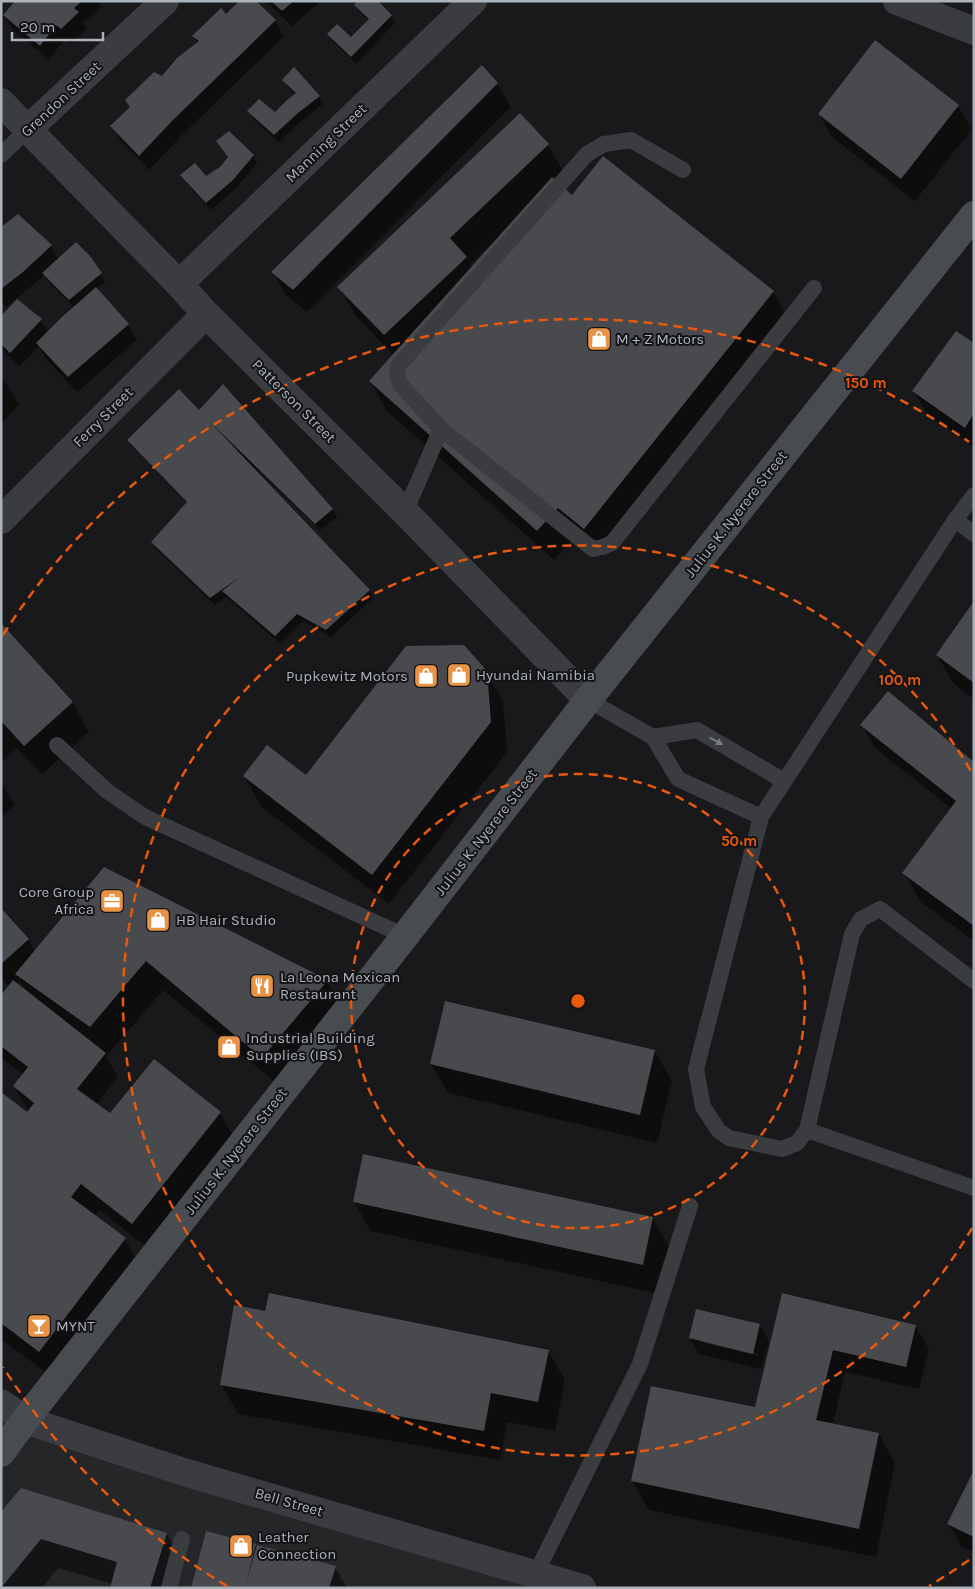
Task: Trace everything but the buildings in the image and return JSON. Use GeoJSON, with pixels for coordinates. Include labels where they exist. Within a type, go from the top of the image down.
{"type":"FeatureCollection","features":[{"type":"Feature","properties":{"kind":"street","name":"Grendon Street"},"geometry":{"type":"LineString","coordinates":[[28,129],[165,1]]}},
{"type":"Feature","properties":{"kind":"street","name":"Manning Street"},"geometry":{"type":"LineString","coordinates":[[179,284],[474,1]]}},
{"type":"Feature","properties":{"kind":"street"},"geometry":{"type":"LineString","coordinates":[[897,1],[974,31]]}},
{"type":"Feature","properties":{"kind":"street","name":"Patterson Street"},"geometry":{"type":"LineString","coordinates":[[1,102],[206,314],[405,512],[588,700]]}},
{"type":"Feature","properties":{"kind":"street","name":"Julius K. Nyerere Street"},"geometry":{"type":"LineString","coordinates":[[1,1452],[588,700],[974,214]]}},
{"type":"Feature","properties":{"kind":"street","name":"Ferry Street"},"geometry":{"type":"LineString","coordinates":[[1,520],[206,314]]}},
{"type":"Feature","properties":{"kind":"street","name":"Bell Street"},"geometry":{"type":"LineString","coordinates":[[1,1402],[25,1420],[187,1473],[582,1588]]}},
{"type":"Feature","properties":{"kind":"lane","name":"Grendon Street"},"geometry":{"type":"LineString","coordinates":[[1,155],[28,129]]}},
{"type":"Feature","properties":{"kind":"lane"},"geometry":{"type":"LineString","coordinates":[[683,170],[631,140],[604,144],[587,154],[398,366],[397,375],[400,384],[441,429],[592,548],[603,547],[612,543],[814,288]]}},
{"type":"Feature","properties":{"kind":"lane"},"geometry":{"type":"LineString","coordinates":[[405,512],[441,429]]}},
{"type":"Feature","properties":{"kind":"lane"},"geometry":{"type":"LineString","coordinates":[[974,495],[955,520],[762,817],[696,1069],[703,1107],[719,1131],[729,1138],[782,1149],[797,1143],[807,1130],[852,934],[862,919],[880,909],[974,981]]}},
{"type":"Feature","properties":{"kind":"lane"},"geometry":{"type":"LineString","coordinates":[[955,520],[974,534]]}},
{"type":"Feature","properties":{"kind":"lane"},"geometry":{"type":"LineString","coordinates":[[588,700],[653,737],[678,779],[762,817]]}},
{"type":"Feature","properties":{"kind":"lane"},"geometry":{"type":"LineString","coordinates":[[653,737],[697,730],[784,781]]}},
{"type":"Feature","properties":{"kind":"lane"},"geometry":{"type":"LineString","coordinates":[[57,744],[107,791],[145,817],[405,936]]}},
{"type":"Feature","properties":{"kind":"lane"},"geometry":{"type":"LineString","coordinates":[[807,1130],[974,1188]]}},
{"type":"Feature","properties":{"kind":"lane"},"geometry":{"type":"LineString","coordinates":[[535,1575],[640,1364],[690,1206]]}},
{"type":"Feature","properties":{"kind":"lane"},"geometry":{"type":"LineString","coordinates":[[169,1588],[182,1540]]}},
{"type":"Feature","properties":{"kind":"shaded area"},"geometry":{"type":"Polygon","coordinates":[[[1,1403],[592,1588],[1,1588],[1,1403]]]}},
{"type":"Feature","properties":{"kind":"place","name":"M + Z Motors"},"geometry":{"type":"Point","coordinates":[599,339]}},
{"type":"Feature","properties":{"kind":"place","name":"Hyundai Namibia"},"geometry":{"type":"Point","coordinates":[459,675]}},
{"type":"Feature","properties":{"kind":"place","name":"Pupkewitz Motors"},"geometry":{"type":"Point","coordinates":[426,676]}},
{"type":"Feature","properties":{"kind":"place","name":"Core Group Africa"},"geometry":{"type":"Point","coordinates":[112,901]}},
{"type":"Feature","properties":{"kind":"place","name":"HB Hair Studio"},"geometry":{"type":"Point","coordinates":[158,920]}},
{"type":"Feature","properties":{"kind":"place","name":"La Leona Mexican Restaurant"},"geometry":{"type":"Point","coordinates":[262,986]}},
{"type":"Feature","properties":{"kind":"place","name":"Industrial Building Supplies (IBS)"},"geometry":{"type":"Point","coordinates":[229,1047]}},
{"type":"Feature","properties":{"kind":"place","name":"MYNT"},"geometry":{"type":"Point","coordinates":[39,1326]}},
{"type":"Feature","properties":{"kind":"place","name":"Leather Connection"},"geometry":{"type":"Point","coordinates":[241,1546]}}]}
